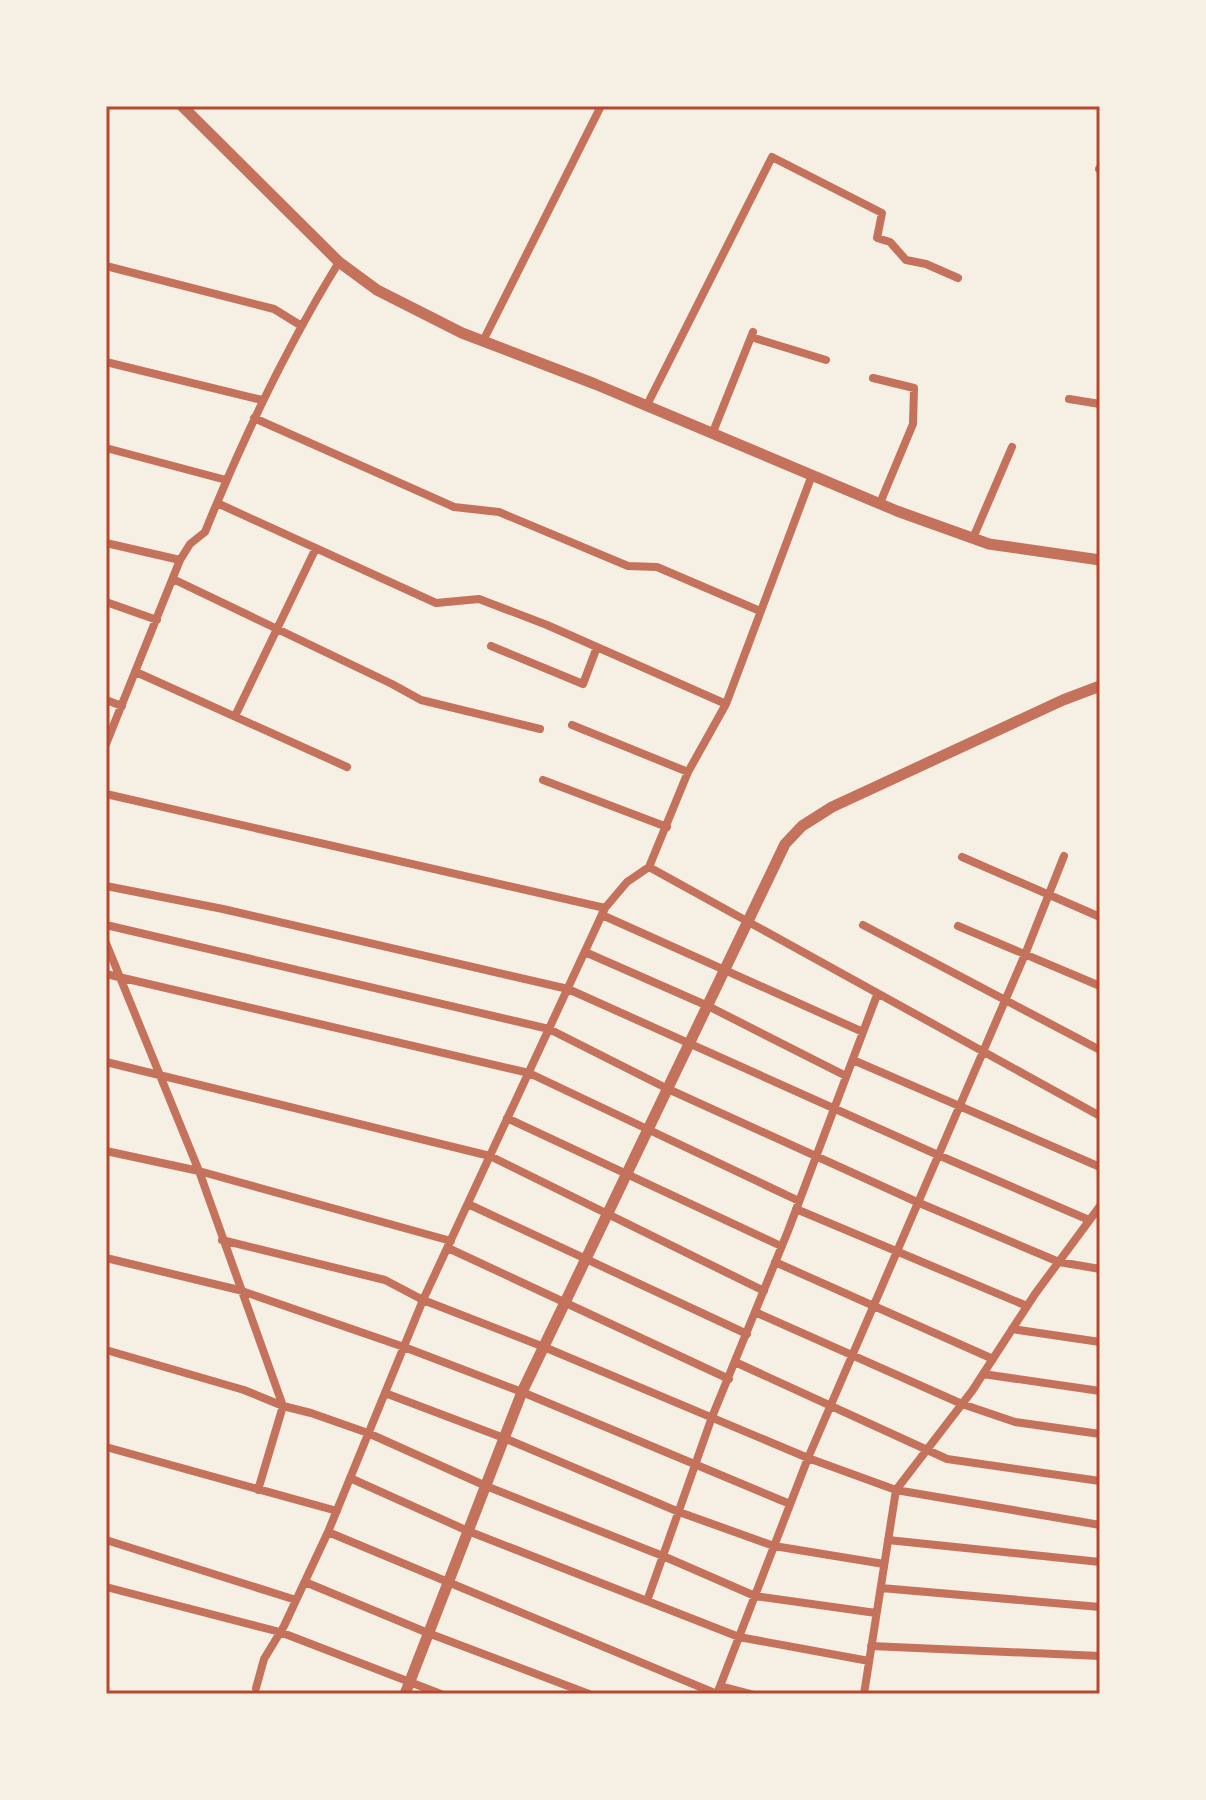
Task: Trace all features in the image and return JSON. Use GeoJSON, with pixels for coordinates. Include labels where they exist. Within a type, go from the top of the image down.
{"type":"FeatureCollection","features":[{"type":"Feature","properties":{"kind":"street"},"geometry":{"type":"LineString","coordinates":[[182,106],[339,262],[377,290],[483,341],[647,405],[880,503],[989,544],[1100,560]]}},
{"type":"Feature","properties":{"kind":"street"},"geometry":{"type":"LineString","coordinates":[[483,341],[601,106]]}},
{"type":"Feature","properties":{"kind":"street"},"geometry":{"type":"LineString","coordinates":[[647,405],[772,157],[882,213],[877,238],[890,242],[906,260],[926,264],[958,278]]}},
{"type":"Feature","properties":{"kind":"street"},"geometry":{"type":"LineString","coordinates":[[106,744],[180,560],[190,544],[205,532],[262,400],[300,325],[339,262]]}},
{"type":"Feature","properties":{"kind":"street"},"geometry":{"type":"LineString","coordinates":[[106,266],[274,309],[300,325]]}},
{"type":"Feature","properties":{"kind":"street"},"geometry":{"type":"LineString","coordinates":[[713,432],[752,335],[826,360]]}},
{"type":"Feature","properties":{"kind":"street"},"geometry":{"type":"LineString","coordinates":[[106,362],[262,400]]}},
{"type":"Feature","properties":{"kind":"street"},"geometry":{"type":"LineString","coordinates":[[873,378],[914,388],[913,424],[880,503]]}},
{"type":"Feature","properties":{"kind":"street"},"geometry":{"type":"LineString","coordinates":[[1069,399],[1100,404]]}},
{"type":"Feature","properties":{"kind":"street"},"geometry":{"type":"LineString","coordinates":[[254,418],[454,507],[499,512],[628,566],[657,567],[760,611]]}},
{"type":"Feature","properties":{"kind":"street"},"geometry":{"type":"LineString","coordinates":[[973,538],[1012,447]]}},
{"type":"Feature","properties":{"kind":"street"},"geometry":{"type":"LineString","coordinates":[[106,448],[226,480]]}},
{"type":"Feature","properties":{"kind":"street"},"geometry":{"type":"LineString","coordinates":[[256,1688],[264,1659],[328,1532],[423,1300],[604,911],[627,882],[649,867],[688,772],[726,704],[812,475]]}},
{"type":"Feature","properties":{"kind":"street"},"geometry":{"type":"LineString","coordinates":[[217,503],[436,603],[479,599],[726,704]]}},
{"type":"Feature","properties":{"kind":"street"},"geometry":{"type":"LineString","coordinates":[[106,543],[180,560]]}},
{"type":"Feature","properties":{"kind":"street"},"geometry":{"type":"LineString","coordinates":[[235,716],[316,548]]}},
{"type":"Feature","properties":{"kind":"street"},"geometry":{"type":"LineString","coordinates":[[173,579],[421,700],[540,729]]}},
{"type":"Feature","properties":{"kind":"street"},"geometry":{"type":"LineString","coordinates":[[106,602],[157,620]]}},
{"type":"Feature","properties":{"kind":"street"},"geometry":{"type":"LineString","coordinates":[[491,646],[583,684],[597,647]]}},
{"type":"Feature","properties":{"kind":"street"},"geometry":{"type":"LineString","coordinates":[[136,672],[347,767]]}},
{"type":"Feature","properties":{"kind":"street"},"geometry":{"type":"LineString","coordinates":[[405,1694],[522,1392],[785,844],[802,826],[847,801],[1063,700],[1100,686]]}},
{"type":"Feature","properties":{"kind":"street"},"geometry":{"type":"LineString","coordinates":[[106,700],[122,706]]}},
{"type":"Feature","properties":{"kind":"street"},"geometry":{"type":"LineString","coordinates":[[572,725],[688,772]]}},
{"type":"Feature","properties":{"kind":"street"},"geometry":{"type":"LineString","coordinates":[[543,780],[667,827]]}},
{"type":"Feature","properties":{"kind":"street"},"geometry":{"type":"LineString","coordinates":[[106,794],[604,911],[863,1032]]}},
{"type":"Feature","properties":{"kind":"street"},"geometry":{"type":"LineString","coordinates":[[718,1691],[808,1458],[1026,952],[1064,856]]}},
{"type":"Feature","properties":{"kind":"street"},"geometry":{"type":"LineString","coordinates":[[962,857],[1100,917]]}},
{"type":"Feature","properties":{"kind":"street"},"geometry":{"type":"LineString","coordinates":[[649,867],[1100,1116]]}},
{"type":"Feature","properties":{"kind":"street"},"geometry":{"type":"LineString","coordinates":[[106,886],[223,909],[568,989],[1089,1220]]}},
{"type":"Feature","properties":{"kind":"street"},"geometry":{"type":"LineString","coordinates":[[106,925],[549,1029],[668,1089],[917,1202],[1059,1262],[1100,1269]]}},
{"type":"Feature","properties":{"kind":"street"},"geometry":{"type":"LineString","coordinates":[[863,925],[1100,1050]]}},
{"type":"Feature","properties":{"kind":"street"},"geometry":{"type":"LineString","coordinates":[[958,926],[1026,952],[1100,986]]}},
{"type":"Feature","properties":{"kind":"street"},"geometry":{"type":"LineString","coordinates":[[106,943],[199,1171],[283,1406],[258,1490]]}},
{"type":"Feature","properties":{"kind":"street"},"geometry":{"type":"LineString","coordinates":[[585,952],[708,1006],[846,1076]]}},
{"type":"Feature","properties":{"kind":"street"},"geometry":{"type":"LineString","coordinates":[[106,974],[529,1073],[649,1129],[797,1205],[1027,1306]]}},
{"type":"Feature","properties":{"kind":"street"},"geometry":{"type":"LineString","coordinates":[[647,1601],[712,1417],[764,1291],[877,995]]}},
{"type":"Feature","properties":{"kind":"street"},"geometry":{"type":"LineString","coordinates":[[853,1060],[1100,1167]]}},
{"type":"Feature","properties":{"kind":"street"},"geometry":{"type":"LineString","coordinates":[[106,1062],[490,1156],[764,1291]]}},
{"type":"Feature","properties":{"kind":"street"},"geometry":{"type":"LineString","coordinates":[[507,1118],[781,1246]]}},
{"type":"Feature","properties":{"kind":"street"},"geometry":{"type":"LineString","coordinates":[[106,1151],[199,1171],[449,1244],[565,1304],[729,1379]]}},
{"type":"Feature","properties":{"kind":"street"},"geometry":{"type":"LineString","coordinates":[[468,1204],[747,1334]]}},
{"type":"Feature","properties":{"kind":"street"},"geometry":{"type":"LineString","coordinates":[[864,1694],[896,1490],[962,1404],[1027,1306],[1100,1206]]}},
{"type":"Feature","properties":{"kind":"street"},"geometry":{"type":"LineString","coordinates":[[222,1240],[385,1280],[423,1300],[544,1347],[808,1458],[896,1490],[1100,1525]]}},
{"type":"Feature","properties":{"kind":"street"},"geometry":{"type":"LineString","coordinates":[[106,1258],[239,1290],[404,1347],[522,1392],[790,1504]]}},
{"type":"Feature","properties":{"kind":"street"},"geometry":{"type":"LineString","coordinates":[[775,1262],[993,1359]]}},
{"type":"Feature","properties":{"kind":"street"},"geometry":{"type":"LineString","coordinates":[[755,1312],[962,1404],[1015,1422],[1100,1434]]}},
{"type":"Feature","properties":{"kind":"street"},"geometry":{"type":"LineString","coordinates":[[1012,1329],[1100,1342]]}},
{"type":"Feature","properties":{"kind":"street"},"geometry":{"type":"LineString","coordinates":[[106,1350],[244,1390],[368,1433],[486,1486],[755,1596],[876,1613]]}},
{"type":"Feature","properties":{"kind":"street"},"geometry":{"type":"LineString","coordinates":[[735,1362],[947,1459],[1100,1481]]}},
{"type":"Feature","properties":{"kind":"street"},"geometry":{"type":"LineString","coordinates":[[983,1374],[1100,1391]]}},
{"type":"Feature","properties":{"kind":"street"},"geometry":{"type":"LineString","coordinates":[[385,1393],[504,1438],[679,1512],[774,1546],[884,1564]]}},
{"type":"Feature","properties":{"kind":"street"},"geometry":{"type":"LineString","coordinates":[[106,1447],[337,1511]]}},
{"type":"Feature","properties":{"kind":"street"},"geometry":{"type":"LineString","coordinates":[[350,1478],[468,1531],[739,1637],[869,1661]]}},
{"type":"Feature","properties":{"kind":"street"},"geometry":{"type":"LineString","coordinates":[[328,1532],[718,1691],[751,1694]]}},
{"type":"Feature","properties":{"kind":"street"},"geometry":{"type":"LineString","coordinates":[[106,1540],[296,1600]]}},
{"type":"Feature","properties":{"kind":"street"},"geometry":{"type":"LineString","coordinates":[[888,1540],[1100,1562]]}},
{"type":"Feature","properties":{"kind":"street"},"geometry":{"type":"LineString","coordinates":[[305,1582],[589,1694]]}},
{"type":"Feature","properties":{"kind":"street"},"geometry":{"type":"LineString","coordinates":[[106,1587],[280,1632],[441,1694]]}},
{"type":"Feature","properties":{"kind":"street"},"geometry":{"type":"LineString","coordinates":[[881,1588],[1100,1607]]}},
{"type":"Feature","properties":{"kind":"street"},"geometry":{"type":"LineString","coordinates":[[871,1646],[1100,1656]]}}]}
